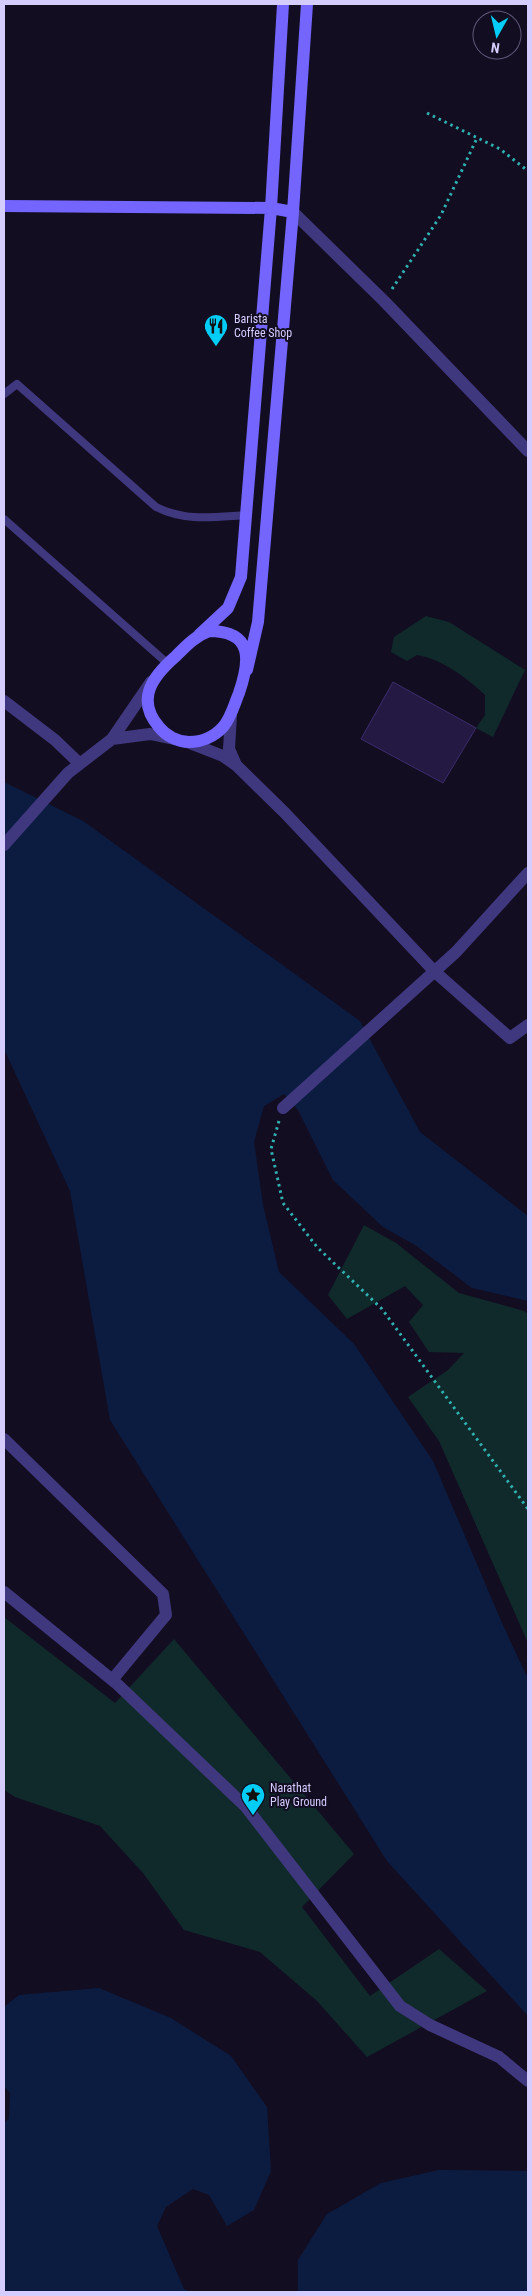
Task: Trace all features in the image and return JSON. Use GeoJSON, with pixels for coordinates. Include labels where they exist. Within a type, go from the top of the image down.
{"type":"FeatureCollection","features":[{"type":"Feature","properties":{"kind":"street"},"geometry":{"type":"LineString","coordinates":[[4,845],[68,773],[112,739],[151,682],[167,663],[228,608],[242,577],[271,208],[283,4]]}},
{"type":"Feature","properties":{"kind":"street"},"geometry":{"type":"LineString","coordinates":[[186,742],[200,741],[213,736],[223,728],[231,715],[247,670],[258,622],[293,212],[307,4]]}},
{"type":"Feature","properties":{"kind":"street"},"geometry":{"type":"LineString","coordinates":[[4,206],[271,208],[293,212],[384,301],[528,451]]}},
{"type":"Feature","properties":{"kind":"street"},"geometry":{"type":"LineString","coordinates":[[199,635],[209,631],[231,634],[245,649],[248,659],[247,670]]}},
{"type":"Feature","properties":{"kind":"street"},"geometry":{"type":"LineString","coordinates":[[151,682],[148,695],[149,709],[154,721],[162,732],[174,739]]}},
{"type":"Feature","properties":{"kind":"street"},"geometry":{"type":"LineString","coordinates":[[4,701],[56,740],[79,763]]}},
{"type":"Feature","properties":{"kind":"street"},"geometry":{"type":"LineString","coordinates":[[231,715],[229,749],[236,765]]}},
{"type":"Feature","properties":{"kind":"street"},"geometry":{"type":"LineString","coordinates":[[112,739],[150,734],[174,739],[216,753],[236,765],[291,820],[435,972],[510,1038],[528,1025]]}},
{"type":"Feature","properties":{"kind":"street"},"geometry":{"type":"LineString","coordinates":[[283,1108],[435,972],[528,873]]}},
{"type":"Feature","properties":{"kind":"street"},"geometry":{"type":"LineString","coordinates":[[4,1439],[163,1594],[166,1615],[112,1680]]}},
{"type":"Feature","properties":{"kind":"street"},"geometry":{"type":"LineString","coordinates":[[4,1592],[112,1680],[246,1807],[400,2006],[430,2025],[499,2057],[528,2081]]}},
{"type":"Feature","properties":{"kind":"lane"},"geometry":{"type":"LineString","coordinates":[[4,394],[17,384],[156,508],[186,518],[246,515]]}},
{"type":"Feature","properties":{"kind":"lane"},"geometry":{"type":"LineString","coordinates":[[4,519],[167,663]]}},
{"type":"Feature","properties":{"kind":"path"},"geometry":{"type":"LineString","coordinates":[[427,113],[500,149],[528,171]]}},
{"type":"Feature","properties":{"kind":"path"},"geometry":{"type":"LineString","coordinates":[[384,301],[441,215],[477,138]]}},
{"type":"Feature","properties":{"kind":"path"},"geometry":{"type":"LineString","coordinates":[[283,1108],[271,1148],[283,1203],[317,1247],[382,1309],[528,1509]]}},
{"type":"Feature","properties":{"kind":"green space"},"geometry":{"type":"Polygon","coordinates":[[[426,616],[449,622],[525,670],[493,737],[476,728],[485,715],[485,695],[470,682],[454,670],[426,657],[417,655],[407,661],[391,652],[394,637],[426,616]]]}},
{"type":"Feature","properties":{"kind":"green space"},"geometry":{"type":"Polygon","coordinates":[[[364,1225],[396,1243],[459,1293],[524,1311],[528,1314],[528,1643],[439,1441],[408,1397],[448,1370],[464,1353],[429,1352],[409,1322],[423,1305],[405,1286],[347,1319],[328,1295],[364,1225]]]}},
{"type":"Feature","properties":{"kind":"green space"},"geometry":{"type":"Polygon","coordinates":[[[4,1617],[115,1703],[174,1639],[354,1854],[302,1907],[370,1996],[439,1949],[487,1991],[367,2057],[317,2001],[260,1952],[184,1930],[143,1873],[100,1826],[15,1797],[4,1790],[4,1617]]]}},
{"type":"Feature","properties":{"kind":"water"},"geometry":{"type":"Polygon","coordinates":[[[4,782],[83,821],[360,1021],[420,1132],[528,1216],[528,1301],[472,1288],[415,1245],[383,1227],[333,1180],[298,1110],[284,1094],[264,1106],[254,1142],[263,1205],[279,1272],[354,1344],[433,1461],[528,1679],[528,2016],[387,1861],[110,1420],[70,1191],[4,1049],[4,782]]]}},
{"type":"Feature","properties":{"kind":"water"},"geometry":{"type":"Polygon","coordinates":[[[99,1988],[171,2018],[231,2056],[267,2107],[271,2171],[254,2210],[227,2226],[209,2195],[193,2189],[166,2207],[157,2226],[184,2289],[189,2292],[4,2292],[4,2122],[9,2119],[10,2093],[4,2086],[4,2007],[19,1995],[99,1988]]]}},
{"type":"Feature","properties":{"kind":"water"},"geometry":{"type":"Polygon","coordinates":[[[439,2170],[528,2171],[528,2292],[298,2292],[298,2260],[327,2214],[381,2183],[439,2170]]]}},
{"type":"Feature","properties":{"kind":"building"},"geometry":{"type":"Polygon","coordinates":[[[393,682],[476,728],[443,783],[361,739],[393,682]]]}},
{"type":"Feature","properties":{"kind":"place","name":"Barista Coffee Shop"},"geometry":{"type":"Point","coordinates":[216,347]}},
{"type":"Feature","properties":{"kind":"place","name":"Narathat Play Ground"},"geometry":{"type":"Point","coordinates":[253,1816]}}]}
